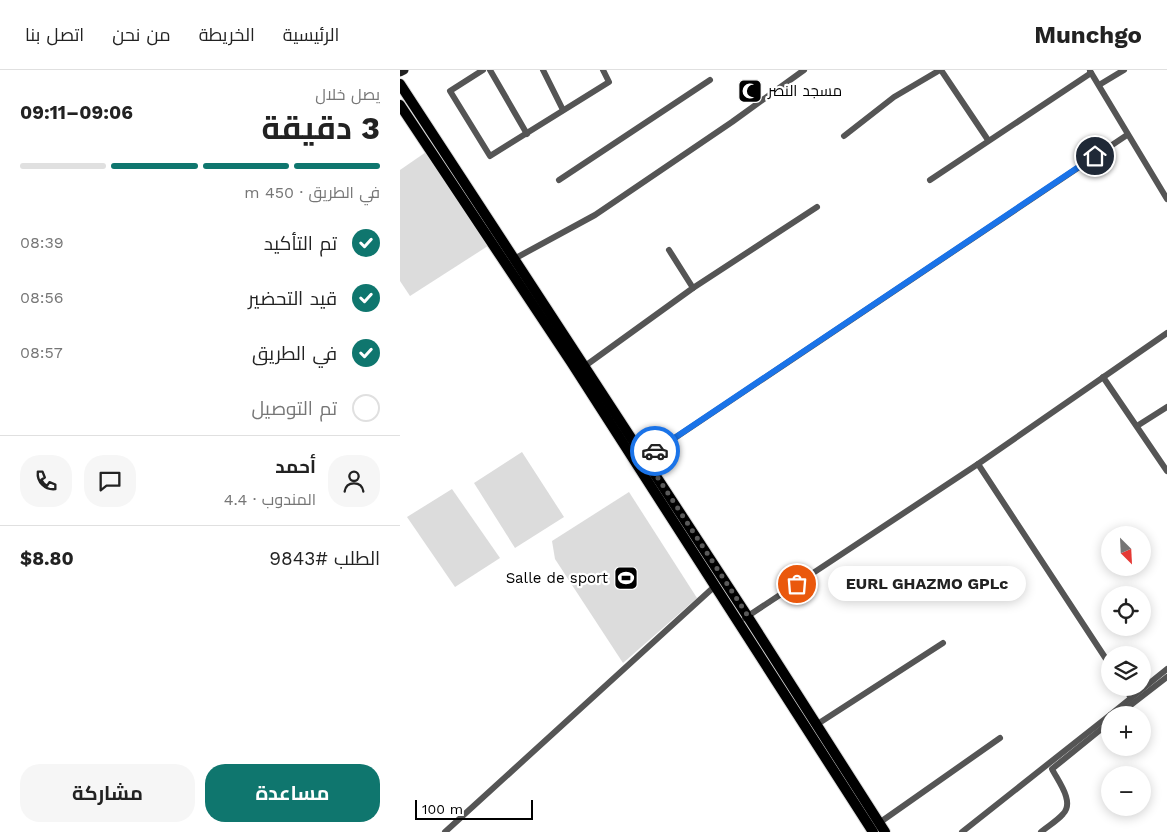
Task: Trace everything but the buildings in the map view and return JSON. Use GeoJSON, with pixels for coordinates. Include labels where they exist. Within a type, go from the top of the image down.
{"type":"FeatureCollection","features":[{"type":"Feature","properties":{"kind":"main road"},"geometry":{"type":"LineString","coordinates":[[400,84],[748,616],[879,829]]}},
{"type":"Feature","properties":{"kind":"main road"},"geometry":{"type":"LineString","coordinates":[[400,105],[571,362],[739,623],[879,829]]}},
{"type":"Feature","properties":{"kind":"street"},"geometry":{"type":"LineString","coordinates":[[400,72],[404,70]]}},
{"type":"Feature","properties":{"kind":"street"},"geometry":{"type":"LineString","coordinates":[[483,70],[450,91],[490,156],[609,82],[603,70]]}},
{"type":"Feature","properties":{"kind":"street"},"geometry":{"type":"LineString","coordinates":[[490,70],[527,134]]}},
{"type":"Feature","properties":{"kind":"street"},"geometry":{"type":"LineString","coordinates":[[543,70],[563,110]]}},
{"type":"Feature","properties":{"kind":"street"},"geometry":{"type":"LineString","coordinates":[[514,258],[595,215],[732,122],[804,70]]}},
{"type":"Feature","properties":{"kind":"street"},"geometry":{"type":"LineString","coordinates":[[844,136],[894,98],[940,70],[988,140]]}},
{"type":"Feature","properties":{"kind":"street"},"geometry":{"type":"LineString","coordinates":[[1098,85],[1124,70]]}},
{"type":"Feature","properties":{"kind":"street"},"geometry":{"type":"LineString","coordinates":[[930,180],[1090,72],[1167,199]]}},
{"type":"Feature","properties":{"kind":"street"},"geometry":{"type":"LineString","coordinates":[[559,180],[710,80]]}},
{"type":"Feature","properties":{"kind":"street"},"geometry":{"type":"LineString","coordinates":[[645,458],[1127,135]]}},
{"type":"Feature","properties":{"kind":"street"},"geometry":{"type":"LineString","coordinates":[[585,366],[693,288],[817,207]]}},
{"type":"Feature","properties":{"kind":"street"},"geometry":{"type":"LineString","coordinates":[[669,250],[693,288]]}},
{"type":"Feature","properties":{"kind":"street"},"geometry":{"type":"LineString","coordinates":[[739,623],[978,464],[1167,333]]}},
{"type":"Feature","properties":{"kind":"street"},"geometry":{"type":"LineString","coordinates":[[1103,377],[1167,471]]}},
{"type":"Feature","properties":{"kind":"street"},"geometry":{"type":"LineString","coordinates":[[1137,426],[1167,407]]}},
{"type":"Feature","properties":{"kind":"street"},"geometry":{"type":"LineString","coordinates":[[978,464],[1101,651]]}},
{"type":"Feature","properties":{"kind":"street"},"geometry":{"type":"LineString","coordinates":[[445,832],[715,586]]}},
{"type":"Feature","properties":{"kind":"street"},"geometry":{"type":"LineString","coordinates":[[816,725],[943,643]]}},
{"type":"Feature","properties":{"kind":"street"},"geometry":{"type":"LineString","coordinates":[[1122,706],[1167,669]]}},
{"type":"Feature","properties":{"kind":"street"},"geometry":{"type":"LineString","coordinates":[[1130,706],[1167,677]]}},
{"type":"Feature","properties":{"kind":"street"},"geometry":{"type":"LineString","coordinates":[[962,832],[1101,722]]}},
{"type":"Feature","properties":{"kind":"street"},"geometry":{"type":"LineString","coordinates":[[1041,832],[1065,813],[1068,804],[1065,794],[1052,770],[1101,729]]}},
{"type":"Feature","properties":{"kind":"street"},"geometry":{"type":"LineString","coordinates":[[879,829],[1000,738]]}},
{"type":"Feature","properties":{"kind":"shaded area"},"geometry":{"type":"Polygon","coordinates":[[[429,150],[491,244],[410,296],[400,281],[400,170],[429,150]]]}},
{"type":"Feature","properties":{"kind":"shaded area"},"geometry":{"type":"Polygon","coordinates":[[[522,452],[564,517],[515,548],[474,483],[522,452]]]}},
{"type":"Feature","properties":{"kind":"shaded area"},"geometry":{"type":"Polygon","coordinates":[[[452,489],[500,558],[455,587],[407,517],[452,489]]]}},
{"type":"Feature","properties":{"kind":"shaded area","name":"Salle de sport"},"geometry":{"type":"Polygon","coordinates":[[[629,492],[697,598],[623,663],[555,559],[552,541],[629,492]]]}},
{"type":"Feature","properties":{"kind":"way so far"},"geometry":{"type":"LineString","coordinates":[[655,451],[645,458],[748,616],[797,584]]}},
{"type":"Feature","properties":{"kind":"place","name":"مسجد النصر"},"geometry":{"type":"Point","coordinates":[750,91]}},
{"type":"Feature","properties":{"kind":"place","name":"Salle de sport"},"geometry":{"type":"Point","coordinates":[626,578]}},
{"type":"Feature","properties":{"kind":"place","name":"EURL GHAZMO GPLc"},"geometry":{"type":"Point","coordinates":[797,584]}},
{"type":"Feature","properties":{"kind":"route"},"geometry":{"type":"LineString","coordinates":[[655,451],[1095,156]]}}]}
